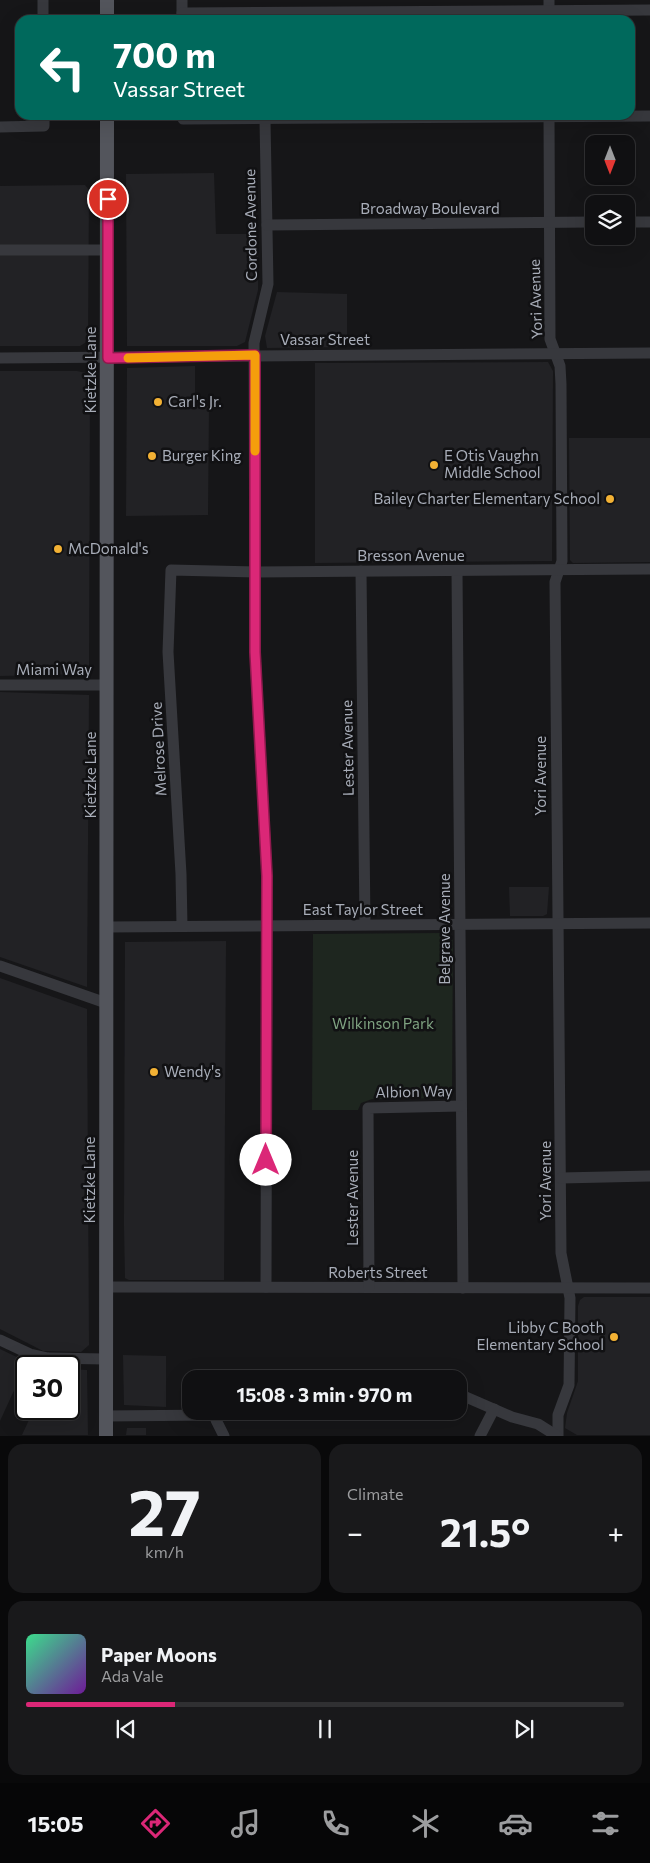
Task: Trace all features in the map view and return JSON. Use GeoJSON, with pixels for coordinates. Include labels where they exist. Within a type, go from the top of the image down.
{"type":"FeatureCollection","features":[{"type":"Feature","properties":{"kind":"main road"},"geometry":{"type":"LineString","coordinates":[[107,0],[107,15]]}},
{"type":"Feature","properties":{"kind":"main road","name":"Kietzke Lane"},"geometry":{"type":"LineString","coordinates":[[106,1436],[104,1359],[106,1288],[108,120]]}},
{"type":"Feature","properties":{"kind":"street"},"geometry":{"type":"LineString","coordinates":[[43,0],[43,15]]}},
{"type":"Feature","properties":{"kind":"street"},"geometry":{"type":"LineString","coordinates":[[182,0],[182,15]]}},
{"type":"Feature","properties":{"kind":"street"},"geometry":{"type":"LineString","coordinates":[[243,15],[650,10]]}},
{"type":"Feature","properties":{"kind":"street"},"geometry":{"type":"LineString","coordinates":[[635,116],[650,116]]}},
{"type":"Feature","properties":{"kind":"street","name":"Cordone Avenue"},"geometry":{"type":"LineString","coordinates":[[265,120],[268,284],[255,334],[255,652],[267,876],[266,1288]]}},
{"type":"Feature","properties":{"kind":"street","name":"Yori Avenue"},"geometry":{"type":"LineString","coordinates":[[549,120],[550,339],[560,366],[561,384],[562,561],[555,582],[557,924],[561,1253],[568,1288],[569,1385],[558,1414],[558,1436]]}},
{"type":"Feature","properties":{"kind":"street"},"geometry":{"type":"LineString","coordinates":[[0,127],[44,121]]}},
{"type":"Feature","properties":{"kind":"street","name":"Broadway Boulevard"},"geometry":{"type":"LineString","coordinates":[[267,225],[585,222]]}},
{"type":"Feature","properties":{"kind":"street"},"geometry":{"type":"LineString","coordinates":[[635,222],[650,222]]}},
{"type":"Feature","properties":{"kind":"street"},"geometry":{"type":"LineString","coordinates":[[0,250],[108,250]]}},
{"type":"Feature","properties":{"kind":"street","name":"Vassar Street"},"geometry":{"type":"LineString","coordinates":[[0,358],[650,353]]}},
{"type":"Feature","properties":{"kind":"street","name":"Bresson Avenue"},"geometry":{"type":"LineString","coordinates":[[172,570],[256,572],[650,569]]}},
{"type":"Feature","properties":{"kind":"street","name":"Melrose Drive"},"geometry":{"type":"LineString","coordinates":[[172,570],[168,652],[181,874],[182,926]]}},
{"type":"Feature","properties":{"kind":"street","name":"Belgrave Avenue"},"geometry":{"type":"LineString","coordinates":[[457,570],[464,1288]]}},
{"type":"Feature","properties":{"kind":"street","name":"Lester Avenue"},"geometry":{"type":"LineString","coordinates":[[361,571],[365,924]]}},
{"type":"Feature","properties":{"kind":"street","name":"Miami Way"},"geometry":{"type":"LineString","coordinates":[[0,685],[107,685]]}},
{"type":"Feature","properties":{"kind":"street","name":"East Taylor Street"},"geometry":{"type":"LineString","coordinates":[[107,927],[650,923]]}},
{"type":"Feature","properties":{"kind":"street"},"geometry":{"type":"LineString","coordinates":[[0,966],[106,1003]]}},
{"type":"Feature","properties":{"kind":"street","name":"Albion Way"},"geometry":{"type":"LineString","coordinates":[[368,1108],[461,1106]]}},
{"type":"Feature","properties":{"kind":"street","name":"Lester Avenue"},"geometry":{"type":"LineString","coordinates":[[368,1108],[368,1287]]}},
{"type":"Feature","properties":{"kind":"street"},"geometry":{"type":"LineString","coordinates":[[561,1178],[650,1176]]}},
{"type":"Feature","properties":{"kind":"street","name":"Roberts Street"},"geometry":{"type":"LineString","coordinates":[[106,1288],[650,1288]]}},
{"type":"Feature","properties":{"kind":"street"},"geometry":{"type":"LineString","coordinates":[[0,1340],[30,1354],[48,1358],[104,1359]]}},
{"type":"Feature","properties":{"kind":"street"},"geometry":{"type":"LineString","coordinates":[[467,1397],[512,1417],[538,1424],[558,1436]]}},
{"type":"Feature","properties":{"kind":"street"},"geometry":{"type":"LineString","coordinates":[[480,1436],[494,1409]]}},
{"type":"Feature","properties":{"kind":"street"},"geometry":{"type":"LineString","coordinates":[[106,1416],[182,1414]]}},
{"type":"Feature","properties":{"kind":"street"},"geometry":{"type":"LineString","coordinates":[[218,1420],[224,1436]]}},
{"type":"Feature","properties":{"kind":"shaded area"},"geometry":{"type":"Polygon","coordinates":[[[214,173],[216,234],[258,234],[258,290],[245,342],[237,346],[127,346],[126,174],[214,173]]]}},
{"type":"Feature","properties":{"kind":"shaded area"},"geometry":{"type":"Polygon","coordinates":[[[85,185],[89,190],[88,341],[80,346],[0,346],[0,186],[85,185]]]}},
{"type":"Feature","properties":{"kind":"shaded area"},"geometry":{"type":"Polygon","coordinates":[[[277,292],[347,294],[347,347],[267,348],[265,336],[277,292]]]}},
{"type":"Feature","properties":{"kind":"shaded area","name":"E Otis Vaughn Middle School"},"geometry":{"type":"Polygon","coordinates":[[[548,362],[553,371],[552,561],[315,563],[315,363],[548,362]]]}},
{"type":"Feature","properties":{"kind":"shaded area"},"geometry":{"type":"Polygon","coordinates":[[[195,366],[195,406],[209,406],[208,515],[126,516],[127,368],[195,366]]]}},
{"type":"Feature","properties":{"kind":"shaded area"},"geometry":{"type":"Polygon","coordinates":[[[0,371],[77,371],[86,373],[90,382],[89,671],[85,674],[0,676],[0,371]]]}},
{"type":"Feature","properties":{"kind":"shaded area","name":"Bailey Charter Elementary School"},"geometry":{"type":"Polygon","coordinates":[[[569,438],[650,438],[650,562],[573,563],[570,560],[569,438]]]}},
{"type":"Feature","properties":{"kind":"shaded area"},"geometry":{"type":"Polygon","coordinates":[[[0,692],[89,695],[87,987],[0,957],[0,692]]]}},
{"type":"Feature","properties":{"kind":"shaded area"},"geometry":{"type":"Polygon","coordinates":[[[509,887],[549,887],[547,914],[543,916],[510,916],[509,887]]]}},
{"type":"Feature","properties":{"kind":"shaded area"},"geometry":{"type":"Polygon","coordinates":[[[226,941],[224,1280],[129,1280],[125,1278],[124,1225],[125,942],[226,941]]]}},
{"type":"Feature","properties":{"kind":"shaded area"},"geometry":{"type":"Polygon","coordinates":[[[0,978],[87,1009],[89,1345],[81,1352],[43,1351],[0,1329],[0,978]]]}},
{"type":"Feature","properties":{"kind":"shaded area","name":"Libby C Booth Elementary School"},"geometry":{"type":"Polygon","coordinates":[[[584,1297],[650,1297],[650,1435],[577,1435],[565,1428],[567,1413],[578,1381],[578,1306],[580,1300],[584,1297]]]}},
{"type":"Feature","properties":{"kind":"shaded area"},"geometry":{"type":"Polygon","coordinates":[[[0,1349],[15,1356],[15,1388],[0,1421],[0,1349]]]}},
{"type":"Feature","properties":{"kind":"shaded area"},"geometry":{"type":"Polygon","coordinates":[[[123,1355],[166,1356],[166,1407],[124,1405],[123,1355]]]}},
{"type":"Feature","properties":{"kind":"shaded area"},"geometry":{"type":"Polygon","coordinates":[[[80,1370],[87,1370],[88,1435],[22,1435],[29,1420],[80,1420],[80,1370]]]}},
{"type":"Feature","properties":{"kind":"shaded area"},"geometry":{"type":"Polygon","coordinates":[[[127,1428],[146,1428],[146,1435],[126,1435],[127,1428]]]}},
{"type":"Feature","properties":{"kind":"green space","name":"Wilkinson Park"},"geometry":{"type":"Polygon","coordinates":[[[440,933],[451,936],[453,942],[452,1096],[447,1098],[372,1099],[361,1103],[358,1110],[312,1110],[313,934],[440,933]]]}},
{"type":"Feature","properties":{"kind":"slow traffic"},"geometry":{"type":"LineString","coordinates":[[128,358],[255,355],[255,451]]}},
{"type":"Feature","properties":{"kind":"place","name":"Carl's Jr."},"geometry":{"type":"Point","coordinates":[158,402]}},
{"type":"Feature","properties":{"kind":"place","name":"Burger King"},"geometry":{"type":"Point","coordinates":[152,456]}},
{"type":"Feature","properties":{"kind":"place","name":"E Otis Vaughn Middle School"},"geometry":{"type":"Point","coordinates":[434,465]}},
{"type":"Feature","properties":{"kind":"place","name":"Bailey Charter Elementary School"},"geometry":{"type":"Point","coordinates":[610,499]}},
{"type":"Feature","properties":{"kind":"place","name":"McDonald's"},"geometry":{"type":"Point","coordinates":[58,549]}},
{"type":"Feature","properties":{"kind":"place","name":"Wendy's"},"geometry":{"type":"Point","coordinates":[154,1072]}},
{"type":"Feature","properties":{"kind":"place","name":"Libby C Booth Elementary School"},"geometry":{"type":"Point","coordinates":[614,1337]}},
{"type":"Feature","properties":{"kind":"route"},"geometry":{"type":"LineString","coordinates":[[108,199],[108,358],[255,355],[255,652],[267,876],[266,1160]]}}]}
